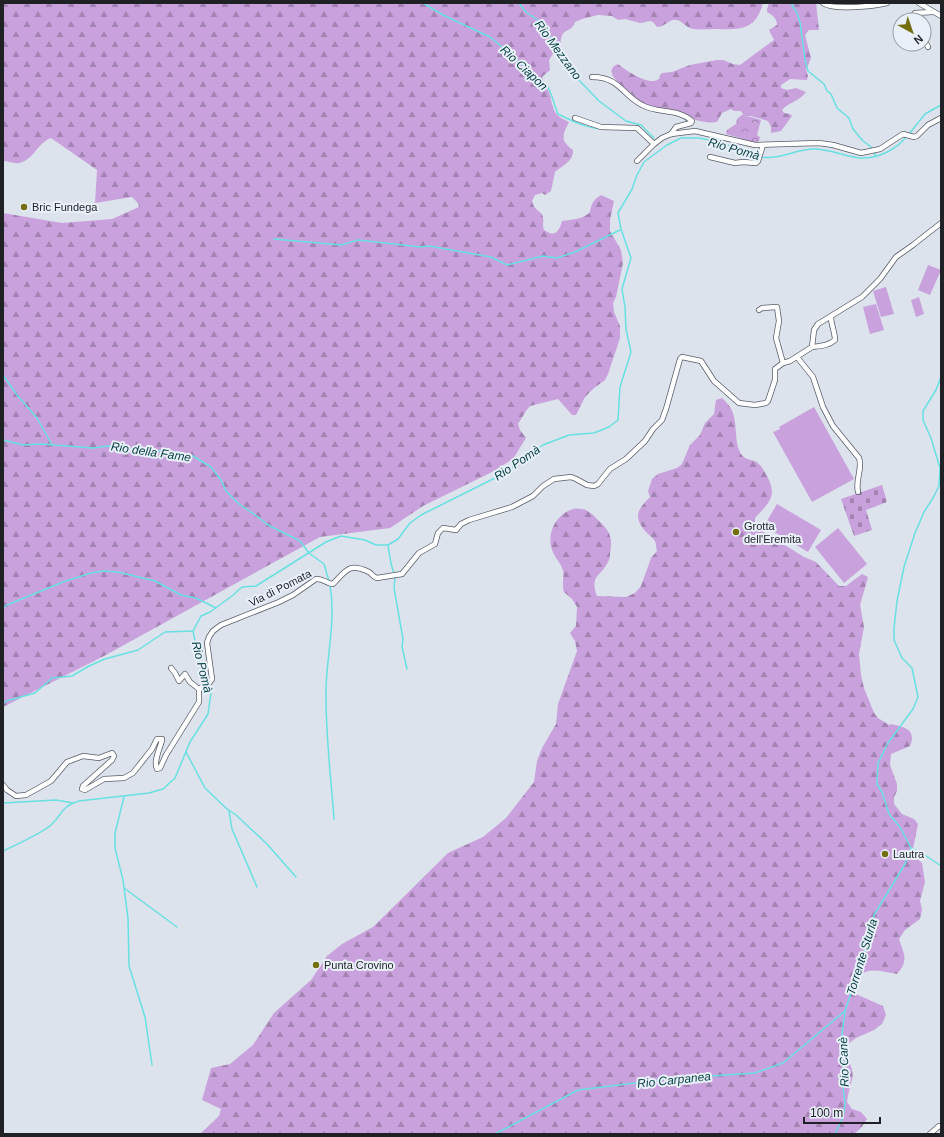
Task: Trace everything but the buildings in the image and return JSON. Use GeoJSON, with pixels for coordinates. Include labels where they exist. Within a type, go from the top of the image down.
{"type":"FeatureCollection","features":[{"type":"Feature","properties":{"kind":"street"},"geometry":{"type":"LineString","coordinates":[[823,3],[828,6],[846,7],[869,6],[887,3]]}},
{"type":"Feature","properties":{"kind":"street"},"geometry":{"type":"LineString","coordinates":[[919,3],[941,16]]}},
{"type":"Feature","properties":{"kind":"street"},"geometry":{"type":"LineString","coordinates":[[592,77],[600,77],[612,81],[643,106],[653,110],[680,114],[686,116],[692,121],[691,123],[674,128],[671,134]]}},
{"type":"Feature","properties":{"kind":"street"},"geometry":{"type":"LineString","coordinates":[[575,118],[601,127],[635,127],[641,130],[654,144]]}},
{"type":"Feature","properties":{"kind":"street"},"geometry":{"type":"LineString","coordinates":[[637,161],[662,138],[671,134],[700,131],[755,145],[819,143],[836,146],[859,153],[874,151],[890,144],[903,134],[916,137],[928,125],[941,118]]}},
{"type":"Feature","properties":{"kind":"street"},"geometry":{"type":"LineString","coordinates":[[710,157],[738,163],[754,163],[758,161],[763,145]]}},
{"type":"Feature","properties":{"kind":"street"},"geometry":{"type":"LineString","coordinates":[[812,347],[814,330],[818,324],[862,297],[880,279],[896,257],[941,223]]}},
{"type":"Feature","properties":{"kind":"street"},"geometry":{"type":"LineString","coordinates":[[759,310],[762,308],[777,307],[779,321],[776,338],[783,363],[797,357],[812,347],[826,345],[835,340],[831,317]]}},
{"type":"Feature","properties":{"kind":"street","name":"Via di Pomata"},"geometry":{"type":"LineString","coordinates":[[201,688],[210,682],[212,677],[207,643],[211,634],[221,625],[279,602],[293,595],[316,579],[321,579],[333,584],[343,572],[350,568],[357,568],[368,572],[374,578],[400,575],[404,573],[419,553],[434,544],[438,533],[443,528],[456,530],[461,524],[469,520],[512,508],[533,496],[546,483],[557,478],[571,477],[576,478],[587,485],[594,486],[598,484],[610,469],[626,459],[645,441],[653,429],[662,420],[682,356],[701,360],[714,381],[742,404],[760,404],[767,402],[775,380],[776,369],[783,363]]}},
{"type":"Feature","properties":{"kind":"street"},"geometry":{"type":"LineString","coordinates":[[797,357],[813,377],[823,407],[833,426],[858,458],[860,463],[857,484],[858,492]]}},
{"type":"Feature","properties":{"kind":"street"},"geometry":{"type":"LineString","coordinates":[[3,785],[7,790],[16,796],[26,795],[51,781],[67,762],[83,756],[99,758],[110,753],[114,756],[112,760],[82,786],[82,789],[84,790],[104,779],[124,778],[133,773],[159,738],[162,740],[157,756],[156,766],[157,769],[160,768],[166,755],[199,702],[201,688],[190,682],[185,674],[179,681],[170,668]]}},
{"type":"Feature","properties":{"kind":"street"},"geometry":{"type":"LineString","coordinates":[[930,1134],[939,1126],[941,1127]]}},
{"type":"Feature","properties":{"kind":"green space"},"geometry":{"type":"Polygon","coordinates":[[[3,3],[763,3],[760,12],[752,23],[741,28],[734,29],[693,29],[679,21],[674,20],[657,27],[650,21],[640,23],[625,19],[618,20],[612,16],[598,15],[582,19],[575,22],[570,29],[563,33],[561,50],[557,55],[553,54],[549,60],[550,70],[542,77],[554,110],[560,117],[569,122],[564,134],[564,140],[573,150],[573,154],[567,163],[555,172],[551,191],[545,195],[542,193],[535,195],[532,201],[533,204],[542,215],[544,230],[554,233],[560,228],[562,221],[580,218],[589,213],[594,201],[601,195],[614,201],[610,220],[610,231],[621,250],[623,263],[616,297],[613,303],[614,312],[620,326],[620,338],[605,380],[585,397],[576,415],[572,415],[558,399],[530,406],[518,424],[520,430],[526,438],[513,459],[492,472],[423,506],[390,528],[320,537],[104,656],[3,707],[3,213],[62,223],[112,219],[139,207],[138,203],[132,197],[95,203],[97,170],[51,138],[46,140],[28,159],[24,161],[17,163],[3,161],[3,3]]]}},
{"type":"Feature","properties":{"kind":"green space"},"geometry":{"type":"Polygon","coordinates":[[[769,3],[816,3],[819,30],[809,30],[805,35],[811,58],[806,70],[808,76],[807,80],[790,79],[781,85],[781,88],[787,90],[796,88],[806,92],[782,110],[784,113],[792,116],[781,131],[771,133],[771,127],[768,121],[751,116],[746,117],[741,111],[734,111],[731,109],[722,113],[717,122],[709,122],[695,119],[675,110],[646,105],[638,101],[618,82],[612,74],[613,67],[618,64],[640,78],[655,81],[659,79],[662,73],[672,72],[690,65],[723,60],[740,65],[774,40],[769,30],[777,25],[777,23],[774,17],[767,12],[769,3]]]}},
{"type":"Feature","properties":{"kind":"green space"},"geometry":{"type":"Polygon","coordinates":[[[743,114],[746,117],[761,120],[757,135],[760,137],[759,141],[756,143],[726,134],[727,130],[736,124],[737,119],[743,114]]]}},
{"type":"Feature","properties":{"kind":"green space"},"geometry":{"type":"Polygon","coordinates":[[[928,265],[941,270],[930,295],[918,290],[928,265]]]}},
{"type":"Feature","properties":{"kind":"green space"},"geometry":{"type":"Polygon","coordinates":[[[886,287],[894,314],[881,317],[873,291],[886,287]]]}},
{"type":"Feature","properties":{"kind":"green space"},"geometry":{"type":"Polygon","coordinates":[[[919,297],[924,314],[916,317],[911,300],[919,297]]]}},
{"type":"Feature","properties":{"kind":"green space"},"geometry":{"type":"Polygon","coordinates":[[[876,304],[884,330],[870,334],[863,307],[876,304]]]}},
{"type":"Feature","properties":{"kind":"green space"},"geometry":{"type":"Polygon","coordinates":[[[722,398],[729,406],[734,417],[738,445],[741,454],[743,457],[760,465],[764,470],[772,489],[772,494],[768,503],[755,518],[755,525],[760,530],[804,557],[816,562],[839,586],[846,586],[862,574],[868,577],[860,605],[864,627],[859,654],[864,688],[874,713],[878,718],[889,725],[891,724],[905,728],[912,736],[910,746],[891,754],[890,765],[897,784],[894,804],[902,814],[914,819],[918,824],[913,849],[914,856],[922,863],[925,882],[920,901],[922,910],[920,919],[905,930],[899,939],[904,953],[904,961],[897,974],[877,971],[866,972],[861,975],[852,987],[858,995],[883,1006],[886,1015],[882,1024],[848,1044],[845,1054],[853,1074],[847,1102],[852,1109],[861,1112],[867,1119],[862,1127],[854,1134],[200,1134],[219,1116],[221,1109],[202,1100],[211,1068],[230,1064],[253,1045],[274,1013],[311,980],[327,956],[342,944],[373,927],[448,853],[483,837],[506,818],[534,782],[537,761],[542,748],[556,724],[558,704],[577,651],[575,641],[570,633],[576,626],[577,607],[572,599],[564,592],[561,565],[551,546],[550,541],[554,525],[562,515],[573,509],[585,510],[591,514],[603,525],[611,539],[609,561],[595,580],[594,584],[597,596],[626,597],[635,593],[641,586],[651,558],[657,551],[655,541],[642,527],[638,518],[638,514],[642,506],[650,497],[648,491],[652,479],[658,474],[677,468],[682,464],[690,445],[700,435],[705,423],[714,414],[716,400],[722,398]]]}},
{"type":"Feature","properties":{"kind":"green space"},"geometry":{"type":"Polygon","coordinates":[[[814,407],[854,479],[812,502],[773,432],[814,407]]]}},
{"type":"Feature","properties":{"kind":"green space"},"geometry":{"type":"Polygon","coordinates":[[[882,485],[887,502],[866,510],[872,530],[854,536],[841,499],[882,485]]]}},
{"type":"Feature","properties":{"kind":"green space"},"geometry":{"type":"Polygon","coordinates":[[[777,504],[821,530],[808,552],[764,526],[777,504]]]}},
{"type":"Feature","properties":{"kind":"green space"},"geometry":{"type":"Polygon","coordinates":[[[838,528],[867,564],[844,583],[815,547],[838,528]]]}},
{"type":"Feature","properties":{"kind":"waterway","name":"Rio Ciapon"},"geometry":{"type":"LineString","coordinates":[[423,3],[443,15],[490,37],[495,41],[548,87],[558,114],[592,128],[613,129]]}},
{"type":"Feature","properties":{"kind":"waterway","name":"Rio Mezzano"},"geometry":{"type":"LineString","coordinates":[[519,3],[526,12],[539,21],[573,70],[575,76],[599,101],[626,121],[641,125],[654,138]]}},
{"type":"Feature","properties":{"kind":"waterway"},"geometry":{"type":"LineString","coordinates":[[791,3],[800,22],[808,71],[824,84],[827,91],[831,94],[837,108],[849,118],[853,129],[863,141],[870,146],[876,156]]}},
{"type":"Feature","properties":{"kind":"waterway","name":"Rio Pomà"},"geometry":{"type":"LineString","coordinates":[[909,134],[925,114],[941,105]]}},
{"type":"Feature","properties":{"kind":"waterway","name":"Rio Pomà"},"geometry":{"type":"LineString","coordinates":[[761,157],[768,158],[799,151],[818,149],[854,157],[866,158],[892,150],[906,137]]}},
{"type":"Feature","properties":{"kind":"waterway","name":"Rio Pomà"},"geometry":{"type":"LineString","coordinates":[[3,851],[35,836],[47,828],[55,821],[65,808],[73,803],[79,801],[149,793],[163,789],[175,778],[190,742],[208,714],[211,693],[201,671],[193,631],[201,616],[210,612],[242,587],[256,586],[326,542],[341,536],[365,540],[376,545],[388,545],[398,539],[410,523],[421,515],[507,472],[521,460],[543,445],[569,435],[594,433],[609,427],[618,420],[620,387],[631,352],[626,329],[622,289],[631,258],[621,229],[618,213],[632,189],[637,175],[644,162],[667,145],[681,138],[699,138],[714,141],[730,146],[748,155],[757,156]]}},
{"type":"Feature","properties":{"kind":"waterway"},"geometry":{"type":"LineString","coordinates":[[274,239],[341,245],[358,240],[421,247],[429,246],[491,257],[507,265],[543,256],[557,258],[575,252],[620,230]]}},
{"type":"Feature","properties":{"kind":"waterway"},"geometry":{"type":"LineString","coordinates":[[3,375],[17,395],[37,418],[52,445]]}},
{"type":"Feature","properties":{"kind":"waterway","name":"Torrente Sturla"},"geometry":{"type":"LineString","coordinates":[[835,1134],[843,1117],[845,1104],[841,1042],[845,1011],[867,944],[874,915],[905,864],[911,848],[900,827],[889,814],[882,792],[877,784],[878,763],[888,743],[913,709],[918,697],[912,668],[902,658],[894,640],[894,628],[897,601],[904,567],[915,533],[924,512],[939,486],[940,468],[931,438],[923,420],[923,411],[936,390],[941,377]]}},
{"type":"Feature","properties":{"kind":"waterway","name":"Rio della Fame"},"geometry":{"type":"LineString","coordinates":[[3,440],[23,445],[42,444],[93,448],[108,446],[125,447],[131,449],[177,452],[193,456],[211,467],[221,480],[226,491],[239,504],[268,525],[300,541],[309,553],[324,564],[329,581]]}},
{"type":"Feature","properties":{"kind":"waterway"},"geometry":{"type":"LineString","coordinates":[[388,545],[394,573]]}},
{"type":"Feature","properties":{"kind":"waterway"},"geometry":{"type":"LineString","coordinates":[[3,608],[63,582],[91,573],[104,571],[118,572],[155,581],[181,595],[196,598],[216,608]]}},
{"type":"Feature","properties":{"kind":"waterway"},"geometry":{"type":"LineString","coordinates":[[395,577],[394,588],[403,639],[402,647],[407,669]]}},
{"type":"Feature","properties":{"kind":"waterway"},"geometry":{"type":"LineString","coordinates":[[330,585],[332,598],[332,624],[326,704],[327,737],[334,819]]}},
{"type":"Feature","properties":{"kind":"waterway"},"geometry":{"type":"LineString","coordinates":[[3,704],[6,701],[35,693],[52,678],[72,676],[105,659],[138,650],[165,632],[193,631]]}},
{"type":"Feature","properties":{"kind":"waterway"},"geometry":{"type":"LineString","coordinates":[[186,752],[205,788],[267,844],[296,877]]}},
{"type":"Feature","properties":{"kind":"waterway"},"geometry":{"type":"LineString","coordinates":[[124,797],[115,833],[115,848],[123,880],[128,918],[129,966],[145,1017],[152,1065]]}},
{"type":"Feature","properties":{"kind":"waterway"},"geometry":{"type":"LineString","coordinates":[[3,803],[56,800],[73,803]]}},
{"type":"Feature","properties":{"kind":"waterway"},"geometry":{"type":"LineString","coordinates":[[229,811],[232,829],[257,887]]}},
{"type":"Feature","properties":{"kind":"waterway"},"geometry":{"type":"LineString","coordinates":[[911,848],[922,853],[941,866]]}},
{"type":"Feature","properties":{"kind":"waterway"},"geometry":{"type":"LineString","coordinates":[[124,888],[177,927]]}},
{"type":"Feature","properties":{"kind":"waterway","name":"Rio Carpanea"},"geometry":{"type":"LineString","coordinates":[[495,1134],[578,1090],[667,1079],[755,1073],[783,1063],[845,1011]]}},
{"type":"Feature","properties":{"kind":"place","name":"Bric Fundega"},"geometry":{"type":"Point","coordinates":[24,207]}},
{"type":"Feature","properties":{"kind":"place","name":"Grotta dell'Eremita"},"geometry":{"type":"Point","coordinates":[736,532]}},
{"type":"Feature","properties":{"kind":"place","name":"Lautra"},"geometry":{"type":"Point","coordinates":[885,854]}},
{"type":"Feature","properties":{"kind":"place","name":"Punta Crovino"},"geometry":{"type":"Point","coordinates":[316,965]}},
{"type":"Feature","properties":{"kind":"water label","name":"Rio Canè"},"geometry":{"type":"Point","coordinates":[844,1062]}}]}
